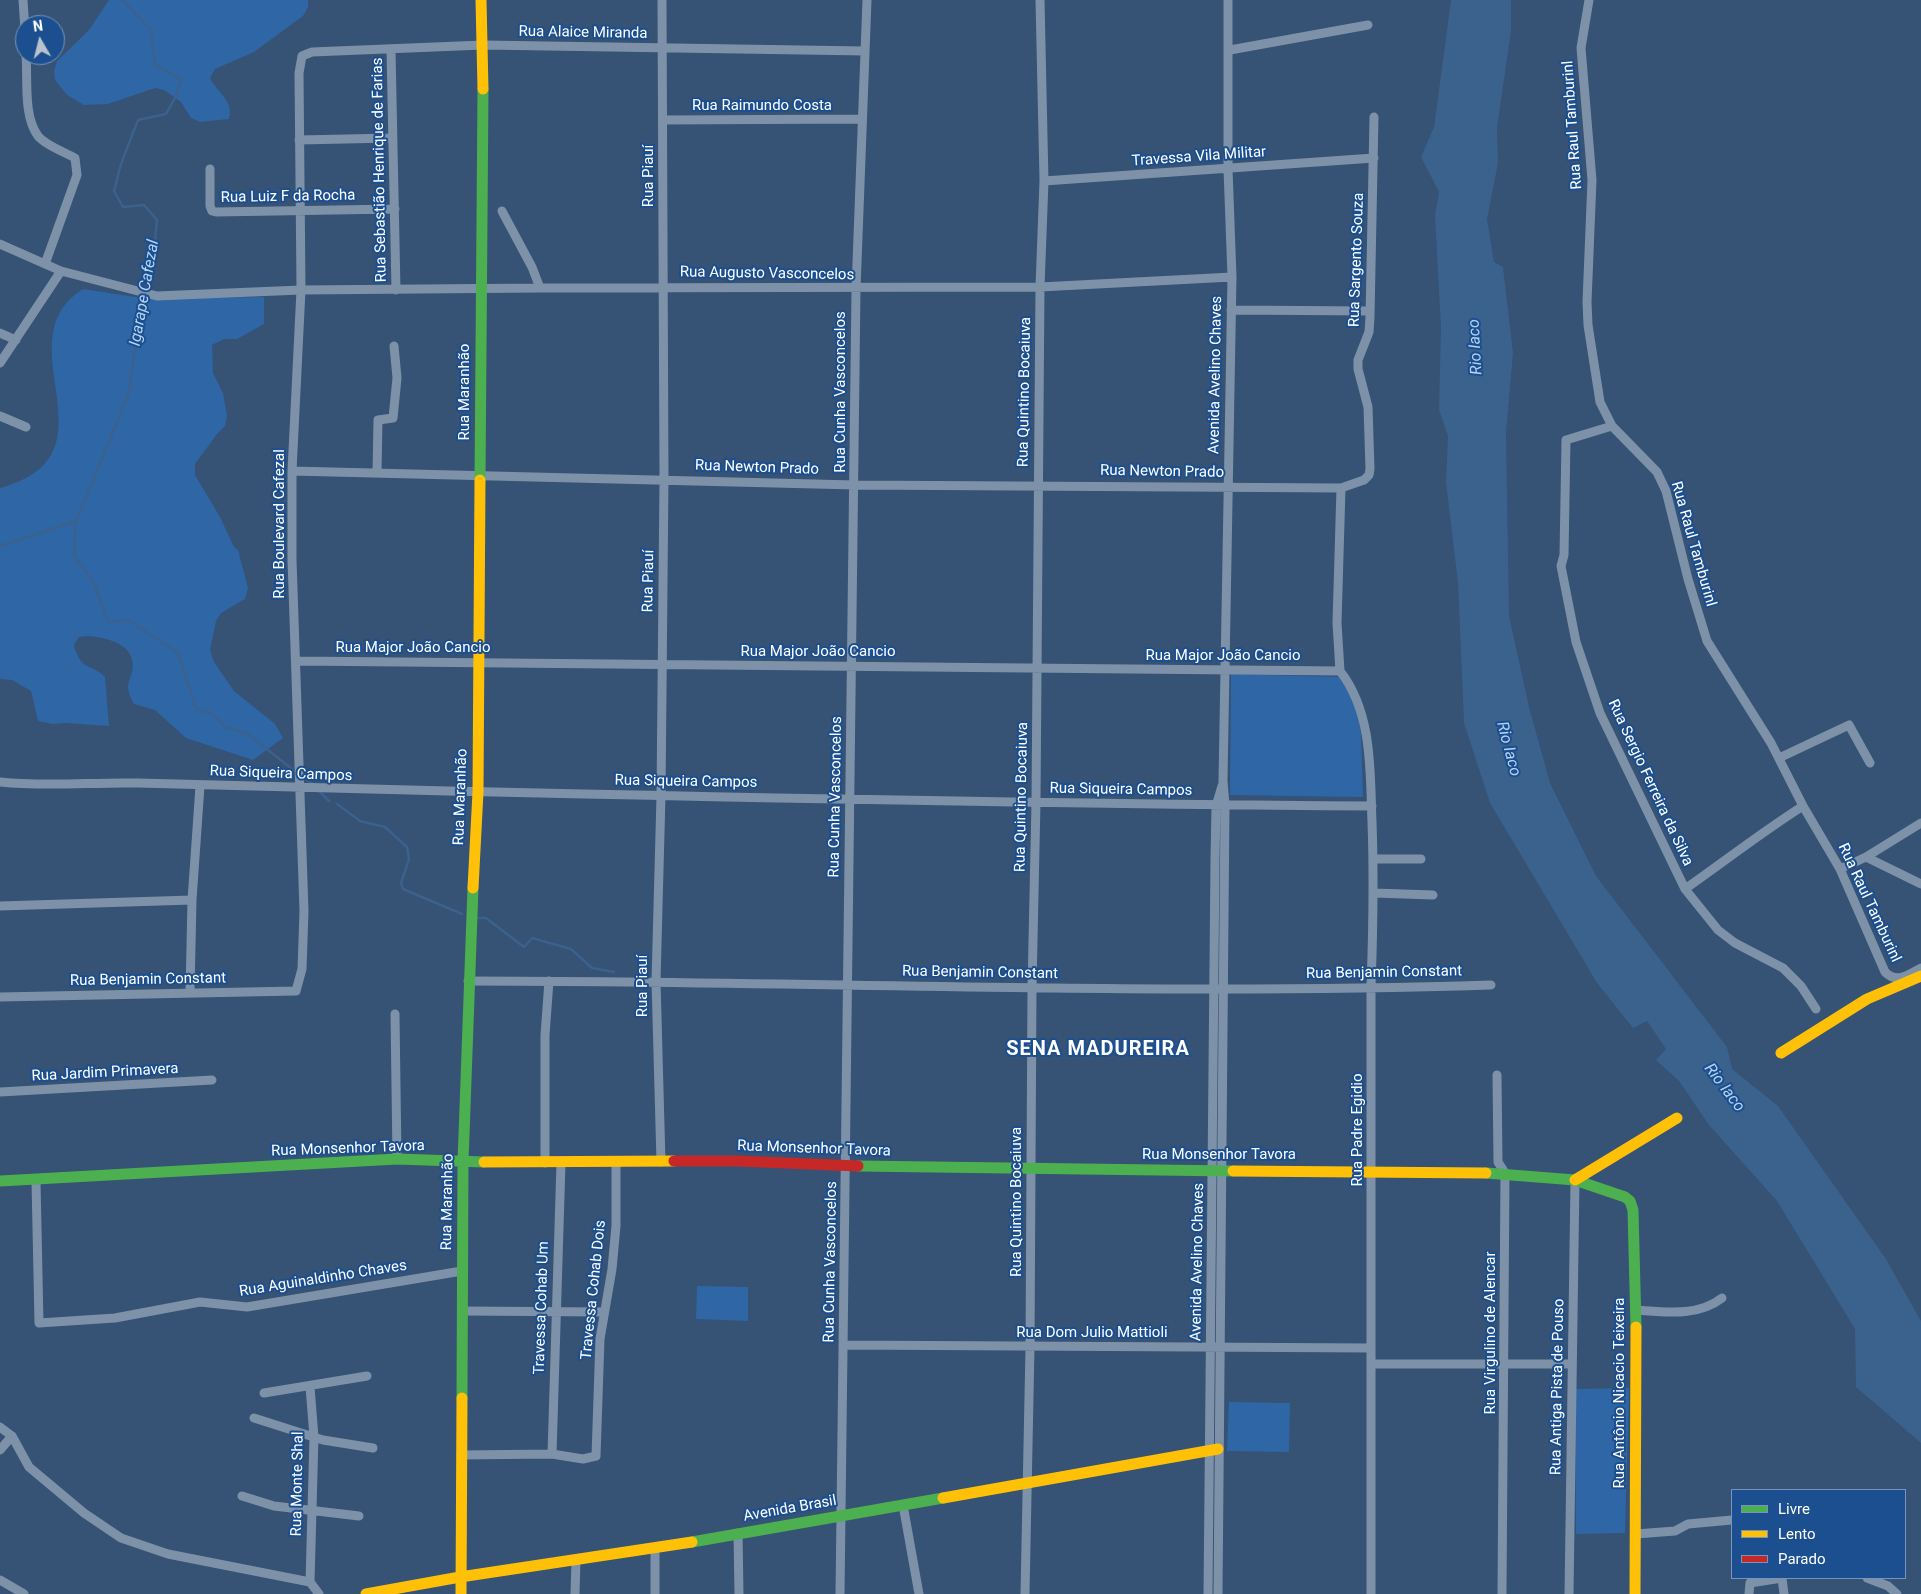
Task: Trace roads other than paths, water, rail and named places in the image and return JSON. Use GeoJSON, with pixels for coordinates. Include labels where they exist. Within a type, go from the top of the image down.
{"type":"FeatureCollection","features":[{"type":"Feature","properties":{"kind":"street"},"geometry":{"type":"LineString","coordinates":[[23,0],[24,15]]}},
{"type":"Feature","properties":{"kind":"street","name":"Rua Maranhão"},"geometry":{"type":"LineString","coordinates":[[461,1594],[463,1162],[468,981],[478,792],[483,45],[481,0]]}},
{"type":"Feature","properties":{"kind":"street","name":"Rua Piauí"},"geometry":{"type":"LineString","coordinates":[[661,1162],[656,980],[661,796],[664,478],[662,0]]}},
{"type":"Feature","properties":{"kind":"street","name":"Rua Cunha Vasconcelos"},"geometry":{"type":"LineString","coordinates":[[840,1594],[853,449],[856,289],[867,0]]}},
{"type":"Feature","properties":{"kind":"street","name":"Rua Quintino Bocaiuva"},"geometry":{"type":"LineString","coordinates":[[1025,1594],[1030,1347],[1032,987],[1036,802],[1037,484],[1040,287],[1044,181],[1040,0]]}},
{"type":"Feature","properties":{"kind":"street","name":"Avenida Avelino Chaves"},"geometry":{"type":"LineString","coordinates":[[1208,1594],[1214,1449],[1221,1346],[1214,989],[1220,805],[1223,781],[1232,277],[1228,169],[1230,50],[1228,0]]}},
{"type":"Feature","properties":{"kind":"street","name":"Rua Raul Tamburinl"},"geometry":{"type":"LineString","coordinates":[[1588,0],[1581,48],[1592,180],[1588,325],[1600,402],[1612,426],[1657,472],[1666,491],[1707,641],[1778,758],[1803,806],[1840,869],[1884,972],[1890,978],[1899,979],[1921,968]]}},
{"type":"Feature","properties":{"kind":"street"},"geometry":{"type":"LineString","coordinates":[[1230,50],[1368,25]]}},
{"type":"Feature","properties":{"kind":"street","name":"Rua Alaice Miranda"},"geometry":{"type":"LineString","coordinates":[[302,56],[312,52],[483,45],[865,51]]}},
{"type":"Feature","properties":{"kind":"street","name":"Rua Sebastião Henrique de Farias"},"geometry":{"type":"LineString","coordinates":[[391,50],[396,290]]}},
{"type":"Feature","properties":{"kind":"street","name":"Rua Boulevard Cafezal"},"geometry":{"type":"LineString","coordinates":[[296,991],[302,968],[304,911],[292,560],[292,471],[301,290],[299,73],[302,56]]}},
{"type":"Feature","properties":{"kind":"street"},"geometry":{"type":"LineString","coordinates":[[27,65],[30,113],[33,126],[39,137],[75,158],[77,164],[77,175],[45,264]]}},
{"type":"Feature","properties":{"kind":"street","name":"Rua Sargento Souza"},"geometry":{"type":"LineString","coordinates":[[1341,488],[1364,480],[1370,475],[1368,407],[1358,369],[1358,360],[1368,332],[1370,311],[1374,117]]}},
{"type":"Feature","properties":{"kind":"street","name":"Rua Raimundo Costa"},"geometry":{"type":"LineString","coordinates":[[663,120],[862,119]]}},
{"type":"Feature","properties":{"kind":"street"},"geometry":{"type":"LineString","coordinates":[[299,140],[392,138]]}},
{"type":"Feature","properties":{"kind":"street","name":"Travessa Vila Militar"},"geometry":{"type":"LineString","coordinates":[[1044,181],[1374,158]]}},
{"type":"Feature","properties":{"kind":"street","name":"Rua Luiz F da Rocha"},"geometry":{"type":"LineString","coordinates":[[210,169],[212,211],[229,213],[395,209]]}},
{"type":"Feature","properties":{"kind":"street"},"geometry":{"type":"LineString","coordinates":[[502,211],[532,266],[540,288]]}},
{"type":"Feature","properties":{"kind":"street","name":"Rua Augusto Vasconcelos"},"geometry":{"type":"LineString","coordinates":[[0,244],[61,271],[157,296],[301,290],[481,288],[856,289],[1040,287],[1232,277]]}},
{"type":"Feature","properties":{"kind":"street"},"geometry":{"type":"LineString","coordinates":[[0,363],[61,271]]}},
{"type":"Feature","properties":{"kind":"street"},"geometry":{"type":"LineString","coordinates":[[1231,310],[1370,311]]}},
{"type":"Feature","properties":{"kind":"street"},"geometry":{"type":"LineString","coordinates":[[0,333],[16,340]]}},
{"type":"Feature","properties":{"kind":"street"},"geometry":{"type":"LineString","coordinates":[[377,473],[378,420],[393,418],[396,378],[394,346]]}},
{"type":"Feature","properties":{"kind":"street"},"geometry":{"type":"LineString","coordinates":[[0,416],[26,427]]}},
{"type":"Feature","properties":{"kind":"street","name":"Rua Sergio Ferreira da Silva"},"geometry":{"type":"LineString","coordinates":[[1612,426],[1566,440],[1564,556],[1561,566],[1576,642],[1600,713],[1685,889],[1718,930],[1735,943],[1783,968],[1801,986],[1816,1009]]}},
{"type":"Feature","properties":{"kind":"street","name":"Rua Newton Prado"},"geometry":{"type":"LineString","coordinates":[[292,471],[480,477],[664,478],[854,484],[1037,484],[1341,488]]}},
{"type":"Feature","properties":{"kind":"street"},"geometry":{"type":"LineString","coordinates":[[1340,671],[1337,623],[1341,488]]}},
{"type":"Feature","properties":{"kind":"street","name":"Rua Major João Cancio"},"geometry":{"type":"LineString","coordinates":[[296,661],[1340,671]]}},
{"type":"Feature","properties":{"kind":"street","name":"Rua Padre Egidio"},"geometry":{"type":"LineString","coordinates":[[1340,671],[1359,708],[1370,762],[1372,806],[1374,894],[1371,987],[1371,1594]]}},
{"type":"Feature","properties":{"kind":"street"},"geometry":{"type":"LineString","coordinates":[[1778,758],[1849,725],[1870,763]]}},
{"type":"Feature","properties":{"kind":"street","name":"Rua Siqueira Campos"},"geometry":{"type":"LineString","coordinates":[[0,782],[36,786],[134,783],[300,789],[661,796],[1372,806]]}},
{"type":"Feature","properties":{"kind":"street"},"geometry":{"type":"LineString","coordinates":[[190,992],[192,900],[200,786]]}},
{"type":"Feature","properties":{"kind":"street","name":"Avenida Avelino Chaves"},"geometry":{"type":"LineString","coordinates":[[1218,1594],[1210,1346],[1224,989],[1220,805]]}},
{"type":"Feature","properties":{"kind":"street"},"geometry":{"type":"LineString","coordinates":[[1685,889],[1753,838],[1803,806]]}},
{"type":"Feature","properties":{"kind":"street"},"geometry":{"type":"LineString","coordinates":[[1840,869],[1866,857],[1921,824]]}},
{"type":"Feature","properties":{"kind":"street"},"geometry":{"type":"LineString","coordinates":[[1866,857],[1921,884]]}},
{"type":"Feature","properties":{"kind":"street"},"geometry":{"type":"LineString","coordinates":[[1373,859],[1421,859]]}},
{"type":"Feature","properties":{"kind":"street"},"geometry":{"type":"LineString","coordinates":[[1374,894],[1433,895]]}},
{"type":"Feature","properties":{"kind":"street"},"geometry":{"type":"LineString","coordinates":[[0,906],[192,900]]}},
{"type":"Feature","properties":{"kind":"street"},"geometry":{"type":"LineString","coordinates":[[1781,1053],[1867,999],[1921,976]]}},
{"type":"Feature","properties":{"kind":"street","name":"Rua Benjamin Constant"},"geometry":{"type":"LineString","coordinates":[[468,981],[656,980],[848,985],[1214,989],[1491,985]]}},
{"type":"Feature","properties":{"kind":"street"},"geometry":{"type":"LineString","coordinates":[[545,1163],[545,1035],[549,981]]}},
{"type":"Feature","properties":{"kind":"street","name":"Rua Benjamin Constant"},"geometry":{"type":"LineString","coordinates":[[0,997],[296,991]]}},
{"type":"Feature","properties":{"kind":"street"},"geometry":{"type":"LineString","coordinates":[[395,1014],[396,1160]]}},
{"type":"Feature","properties":{"kind":"street","name":"Rua Virgulino de Alencar"},"geometry":{"type":"LineString","coordinates":[[1497,1075],[1498,1162],[1505,1173],[1502,1594]]}},
{"type":"Feature","properties":{"kind":"street","name":"Rua Jardim Primavera"},"geometry":{"type":"LineString","coordinates":[[0,1092],[212,1080]]}},
{"type":"Feature","properties":{"kind":"street"},"geometry":{"type":"LineString","coordinates":[[1575,1180],[1678,1118]]}},
{"type":"Feature","properties":{"kind":"street","name":"Rua Monsenhor Tavora"},"geometry":{"type":"LineString","coordinates":[[0,1181],[36,1181],[396,1160],[545,1163],[737,1161],[846,1166],[1030,1169],[1218,1169],[1505,1173],[1575,1180],[1624,1196]]}},
{"type":"Feature","properties":{"kind":"street","name":"Travessa Cohab Um"},"geometry":{"type":"LineString","coordinates":[[552,1454],[561,1162]]}},
{"type":"Feature","properties":{"kind":"street","name":"Travessa Cohab Dois"},"geometry":{"type":"LineString","coordinates":[[552,1454],[589,1458],[596,1456],[598,1451],[600,1347],[612,1270],[616,1226],[616,1162]]}},
{"type":"Feature","properties":{"kind":"street","name":"Rua Antiga Pista de Pouso"},"geometry":{"type":"LineString","coordinates":[[1569,1594],[1575,1180]]}},
{"type":"Feature","properties":{"kind":"street","name":"Rua Aguinaldinho Chaves"},"geometry":{"type":"LineString","coordinates":[[36,1181],[39,1323],[115,1318],[200,1302],[247,1307],[462,1271]]}},
{"type":"Feature","properties":{"kind":"street","name":"Rua Antônio Nicacio Teixeira"},"geometry":{"type":"LineString","coordinates":[[1624,1196],[1630,1201],[1633,1210],[1636,1310],[1635,1594]]}},
{"type":"Feature","properties":{"kind":"street"},"geometry":{"type":"LineString","coordinates":[[1636,1310],[1696,1311],[1708,1308],[1722,1298]]}},
{"type":"Feature","properties":{"kind":"street"},"geometry":{"type":"LineString","coordinates":[[462,1311],[604,1312]]}},
{"type":"Feature","properties":{"kind":"street","name":"Rua Dom Julio Mattioli"},"geometry":{"type":"LineString","coordinates":[[844,1345],[1371,1348]]}},
{"type":"Feature","properties":{"kind":"street"},"geometry":{"type":"LineString","coordinates":[[1371,1364],[1571,1364]]}},
{"type":"Feature","properties":{"kind":"street"},"geometry":{"type":"LineString","coordinates":[[264,1393],[368,1376]]}},
{"type":"Feature","properties":{"kind":"street","name":"Rua Monte Shal"},"geometry":{"type":"LineString","coordinates":[[310,1387],[314,1437],[310,1582]]}},
{"type":"Feature","properties":{"kind":"street"},"geometry":{"type":"LineString","coordinates":[[254,1418],[314,1437],[373,1448]]}},
{"type":"Feature","properties":{"kind":"street"},"geometry":{"type":"LineString","coordinates":[[0,1426],[12,1436],[29,1467],[84,1513],[121,1538],[168,1554],[310,1582],[319,1594]]}},
{"type":"Feature","properties":{"kind":"street"},"geometry":{"type":"LineString","coordinates":[[0,1450],[12,1436]]}},
{"type":"Feature","properties":{"kind":"street","name":"Avenida Brasil"},"geometry":{"type":"LineString","coordinates":[[366,1594],[460,1577],[655,1549],[1214,1449]]}},
{"type":"Feature","properties":{"kind":"street"},"geometry":{"type":"LineString","coordinates":[[461,1455],[552,1454]]}},
{"type":"Feature","properties":{"kind":"street"},"geometry":{"type":"LineString","coordinates":[[242,1496],[274,1506],[359,1516]]}},
{"type":"Feature","properties":{"kind":"street"},"geometry":{"type":"LineString","coordinates":[[903,1505],[919,1594]]}},
{"type":"Feature","properties":{"kind":"street"},"geometry":{"type":"LineString","coordinates":[[1636,1534],[1675,1531],[1688,1524],[1731,1520]]}},
{"type":"Feature","properties":{"kind":"street"},"geometry":{"type":"LineString","coordinates":[[738,1533],[739,1594]]}},
{"type":"Feature","properties":{"kind":"street"},"geometry":{"type":"LineString","coordinates":[[655,1549],[655,1594]]}},
{"type":"Feature","properties":{"kind":"street"},"geometry":{"type":"LineString","coordinates":[[575,1594],[576,1560]]}},
{"type":"Feature","properties":{"kind":"street"},"geometry":{"type":"LineString","coordinates":[[1750,1594],[1750,1583],[1776,1579]]}},
{"type":"Feature","properties":{"kind":"street"},"geometry":{"type":"LineString","coordinates":[[1782,1579],[1784,1594]]}},
{"type":"Feature","properties":{"kind":"street"},"geometry":{"type":"LineString","coordinates":[[1870,1579],[1888,1586],[1898,1594]]}},
{"type":"Feature","properties":{"kind":"street"},"geometry":{"type":"LineString","coordinates":[[0,1580],[24,1594]]}},
{"type":"Feature","properties":{"kind":"water","name":"Rio Iaco"},"geometry":{"type":"Polygon","coordinates":[[[1451,0],[1511,0],[1511,31],[1497,128],[1498,163],[1487,219],[1494,262],[1503,267],[1513,353],[1506,433],[1509,616],[1529,707],[1550,783],[1596,876],[1727,1047],[1732,1069],[1778,1106],[1886,1259],[1921,1321],[1921,1443],[1856,1387],[1855,1329],[1777,1201],[1709,1125],[1679,1081],[1656,1060],[1666,1049],[1647,1021],[1633,1028],[1597,983],[1490,803],[1464,723],[1458,583],[1446,482],[1448,436],[1439,410],[1441,328],[1435,215],[1439,192],[1421,157],[1434,127],[1451,0]]]}},
{"type":"Feature","properties":{"kind":"waterway","name":"Igarape Cafezal"},"geometry":{"type":"LineString","coordinates":[[0,546],[76,521],[129,393],[139,316],[154,253],[157,220],[144,205],[123,207],[114,191],[121,164],[138,120],[166,114],[176,96],[181,80],[155,64],[151,30],[122,0]]}},
{"type":"Feature","properties":{"kind":"waterway"},"geometry":{"type":"LineString","coordinates":[[76,521],[74,555],[94,583],[108,622],[129,620],[178,653],[196,708],[214,715],[225,727],[248,734],[292,769]]}},
{"type":"Feature","properties":{"kind":"waterway"},"geometry":{"type":"LineString","coordinates":[[304,777],[312,784]]}},
{"type":"Feature","properties":{"kind":"waterway"},"geometry":{"type":"LineString","coordinates":[[319,791],[329,801]]}},
{"type":"Feature","properties":{"kind":"waterway"},"geometry":{"type":"LineString","coordinates":[[337,804],[360,821],[385,827],[407,847],[409,859],[401,883],[403,889],[462,914]]}},
{"type":"Feature","properties":{"kind":"waterway"},"geometry":{"type":"LineString","coordinates":[[477,918],[486,918],[524,947],[532,938],[571,949],[592,968],[614,972]]}},
{"type":"Feature","properties":{"kind":"district","name":"SENA MADUREIRA"},"geometry":{"type":"Point","coordinates":[1098,1050]}}]}
